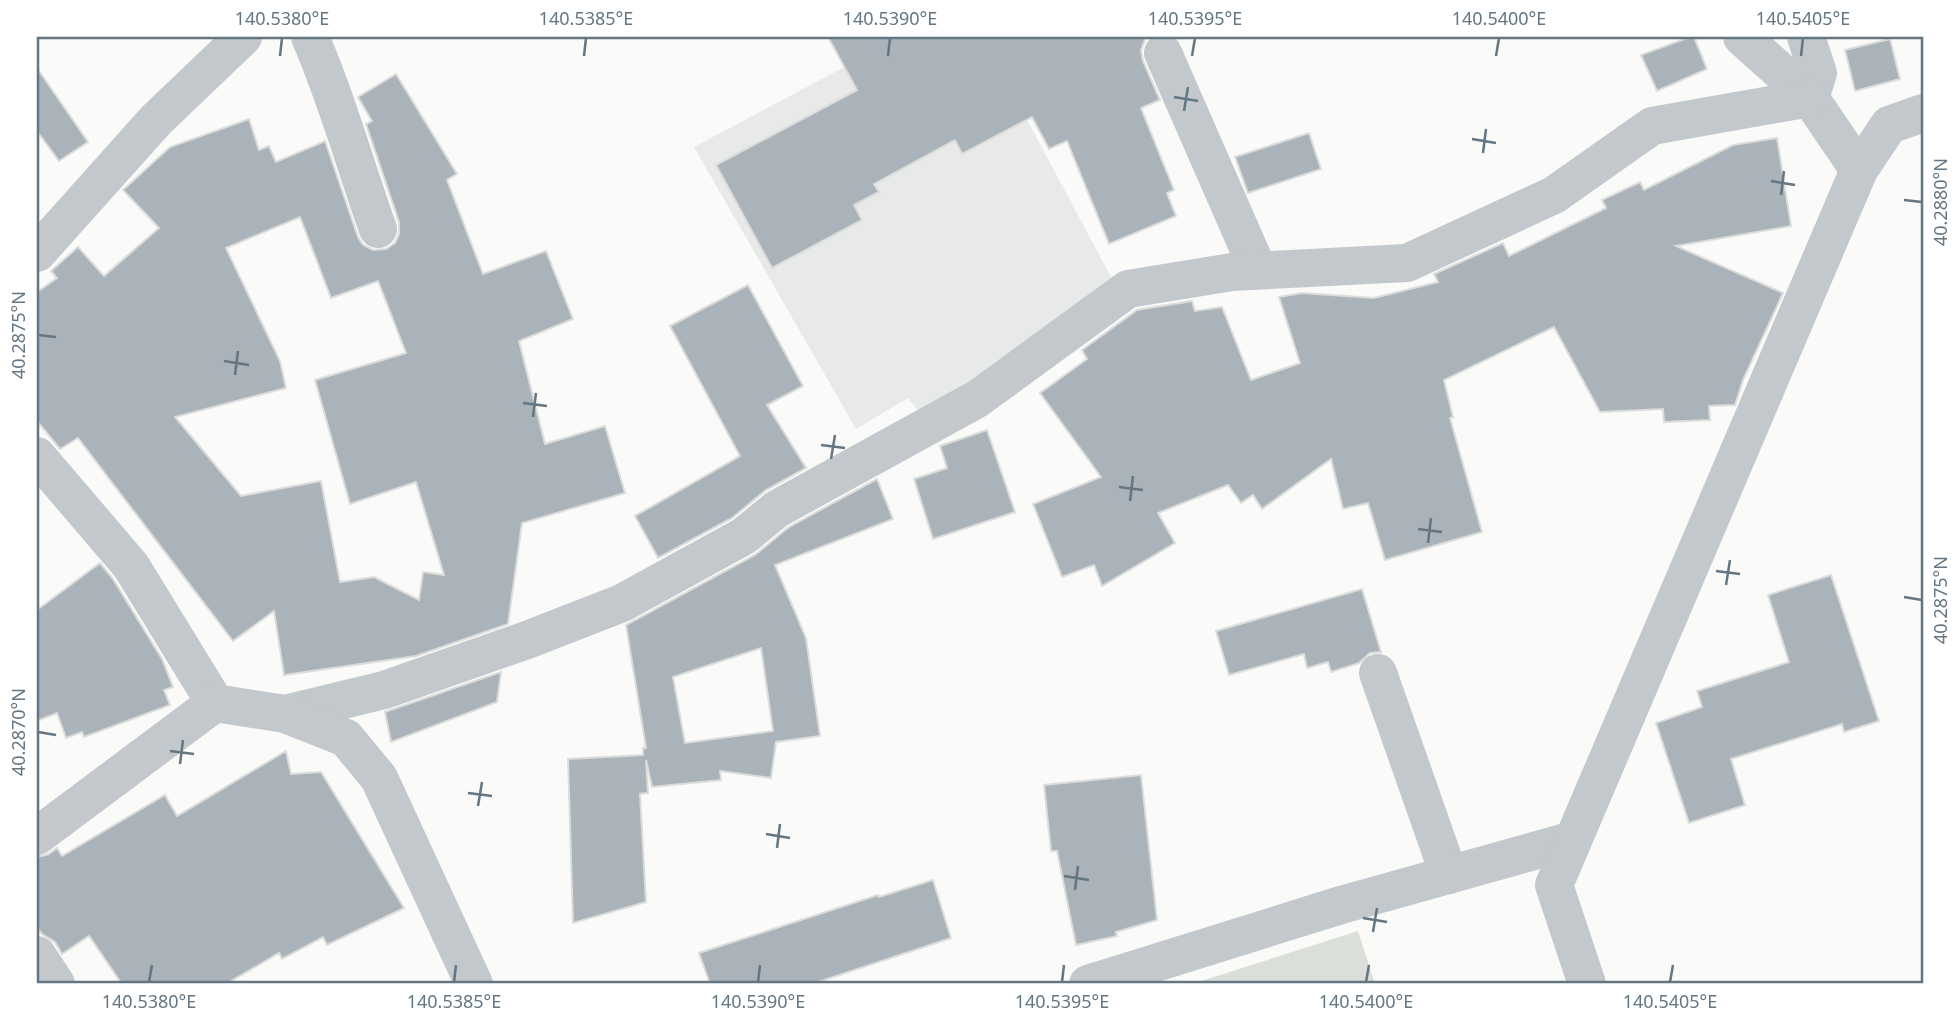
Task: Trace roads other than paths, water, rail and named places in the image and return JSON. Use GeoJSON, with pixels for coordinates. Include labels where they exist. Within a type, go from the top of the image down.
{"type":"FeatureCollection","features":[{"type":"Feature","properties":{"kind":"street"},"geometry":{"type":"LineString","coordinates":[[37,253],[156,120],[243,37]]}},
{"type":"Feature","properties":{"kind":"street"},"geometry":{"type":"LineString","coordinates":[[310,37],[349,137],[356,169],[378,229]]}},
{"type":"Feature","properties":{"kind":"street"},"geometry":{"type":"LineString","coordinates":[[1742,37],[1810,98],[1859,170]]}},
{"type":"Feature","properties":{"kind":"street"},"geometry":{"type":"LineString","coordinates":[[1806,37],[1818,74],[1810,98]]}},
{"type":"Feature","properties":{"kind":"street"},"geometry":{"type":"LineString","coordinates":[[1163,53],[1258,271]]}},
{"type":"Feature","properties":{"kind":"street"},"geometry":{"type":"LineString","coordinates":[[285,714],[384,690],[527,640],[622,603],[744,536],[778,509],[977,399],[1128,289],[1232,272],[1407,263],[1554,195],[1652,126],[1810,98]]}},
{"type":"Feature","properties":{"kind":"street"},"geometry":{"type":"LineString","coordinates":[[1587,984],[1554,885],[1859,170],[1889,125],[1923,113]]}},
{"type":"Feature","properties":{"kind":"street"},"geometry":{"type":"LineString","coordinates":[[37,456],[131,566],[215,703]]}},
{"type":"Feature","properties":{"kind":"street"},"geometry":{"type":"LineString","coordinates":[[1378,673],[1449,875]]}},
{"type":"Feature","properties":{"kind":"street"},"geometry":{"type":"LineString","coordinates":[[37,836],[215,703],[285,714],[346,738],[379,778],[474,984]]}},
{"type":"Feature","properties":{"kind":"street"},"geometry":{"type":"LineString","coordinates":[[1088,984],[1341,905],[1573,840]]}},
{"type":"Feature","properties":{"kind":"street"},"geometry":{"type":"LineString","coordinates":[[37,955],[56,984]]}}]}
